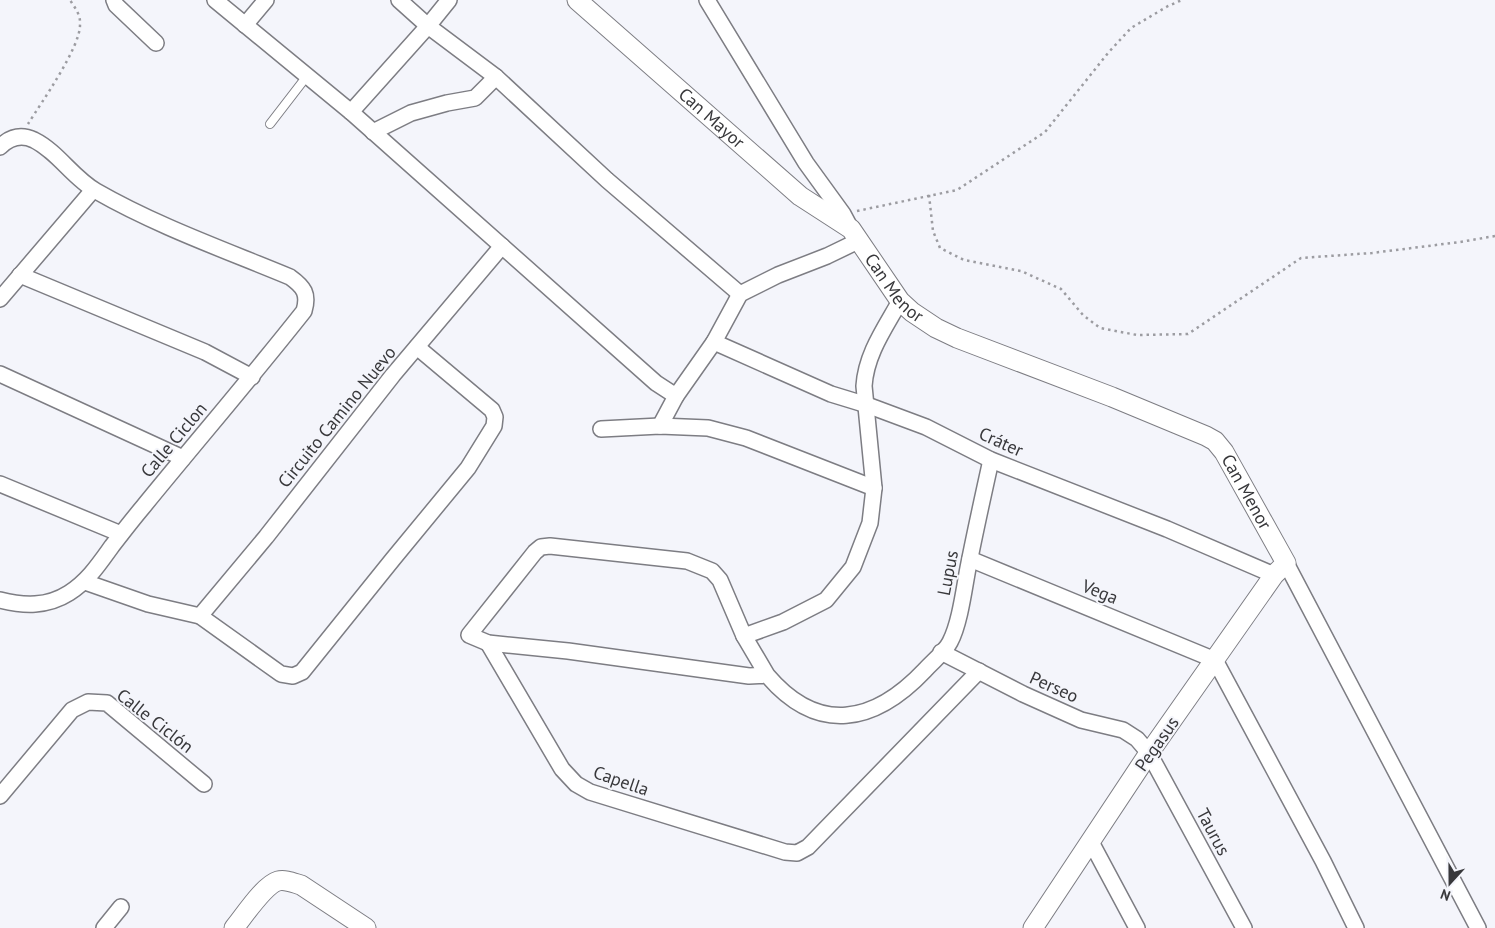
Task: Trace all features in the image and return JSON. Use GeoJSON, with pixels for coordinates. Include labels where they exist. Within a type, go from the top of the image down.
{"type":"FeatureCollection","features":[{"type":"Feature","properties":{"kind":"street"},"geometry":{"type":"LineString","coordinates":[[114,0],[116,5],[156,43]]}},
{"type":"Feature","properties":{"kind":"street"},"geometry":{"type":"LineString","coordinates":[[215,0],[351,112],[656,383],[676,396]]}},
{"type":"Feature","properties":{"kind":"street"},"geometry":{"type":"LineString","coordinates":[[245,25],[266,0]]}},
{"type":"Feature","properties":{"kind":"street"},"geometry":{"type":"LineString","coordinates":[[400,0],[428,26],[496,77],[607,180],[740,294]]}},
{"type":"Feature","properties":{"kind":"street"},"geometry":{"type":"LineString","coordinates":[[351,112],[449,0]]}},
{"type":"Feature","properties":{"kind":"street","name":"Can Mayor"},"geometry":{"type":"LineString","coordinates":[[577,0],[800,196],[850,228]]}},
{"type":"Feature","properties":{"kind":"street"},"geometry":{"type":"LineString","coordinates":[[660,426],[676,396],[714,342],[740,294],[778,275],[827,256],[850,228],[806,163],[707,0]]}},
{"type":"Feature","properties":{"kind":"street"},"geometry":{"type":"LineString","coordinates":[[373,132],[411,113],[447,103],[475,98],[496,77]]}},
{"type":"Feature","properties":{"kind":"street"},"geometry":{"type":"LineString","coordinates":[[0,147],[7,140],[20,136],[34,140],[51,151],[93,190],[0,299]]}},
{"type":"Feature","properties":{"kind":"street","name":"Calle Ciclon"},"geometry":{"type":"LineString","coordinates":[[0,600],[20,605],[54,601],[85,582],[121,534],[252,377],[304,311],[307,301],[305,292],[290,277],[150,218],[93,190]]}},
{"type":"Feature","properties":{"kind":"street","name":"Can Menor"},"geometry":{"type":"LineString","coordinates":[[850,228],[900,301],[912,312],[936,328],[957,338],[1112,397],[1215,441],[1224,452],[1280,569],[1478,928]]}},
{"type":"Feature","properties":{"kind":"street"},"geometry":{"type":"LineString","coordinates":[[417,347],[502,246]]}},
{"type":"Feature","properties":{"kind":"street"},"geometry":{"type":"LineString","coordinates":[[20,274],[205,352],[252,377]]}},
{"type":"Feature","properties":{"kind":"street"},"geometry":{"type":"LineString","coordinates":[[744,636],[783,622],[826,600],[853,567],[870,523],[874,488],[864,386],[865,370],[900,301]]}},
{"type":"Feature","properties":{"kind":"street","name":"Cráter"},"geometry":{"type":"LineString","coordinates":[[714,342],[831,394],[926,427],[990,460],[1167,529],[1280,569]]}},
{"type":"Feature","properties":{"kind":"street","name":"Circuito Camino Nuevo"},"geometry":{"type":"LineString","coordinates":[[417,347],[492,410],[495,417],[494,426],[468,468],[302,672],[293,676],[281,674],[200,616],[266,537],[417,347]]}},
{"type":"Feature","properties":{"kind":"street"},"geometry":{"type":"LineString","coordinates":[[0,374],[183,458]]}},
{"type":"Feature","properties":{"kind":"street"},"geometry":{"type":"LineString","coordinates":[[600,429],[660,426],[708,428],[746,438],[874,488]]}},
{"type":"Feature","properties":{"kind":"street","name":"Lupus"},"geometry":{"type":"LineString","coordinates":[[488,643],[469,635],[541,547],[550,546],[687,561],[712,571],[720,580],[744,636],[767,674],[778,688],[814,712],[830,716],[867,711],[878,707],[896,696],[915,680],[950,642],[960,608],[990,460]]}},
{"type":"Feature","properties":{"kind":"street"},"geometry":{"type":"LineString","coordinates":[[0,484],[121,534]]}},
{"type":"Feature","properties":{"kind":"street","name":"Vega"},"geometry":{"type":"LineString","coordinates":[[970,559],[1215,660]]}},
{"type":"Feature","properties":{"kind":"street","name":"Pegasus"},"geometry":{"type":"LineString","coordinates":[[1033,928],[1149,753],[1280,569]]}},
{"type":"Feature","properties":{"kind":"street"},"geometry":{"type":"LineString","coordinates":[[85,582],[148,604],[200,616]]}},
{"type":"Feature","properties":{"kind":"street"},"geometry":{"type":"LineString","coordinates":[[488,643],[568,651],[749,676],[767,674]]}},
{"type":"Feature","properties":{"kind":"street","name":"Capella"},"geometry":{"type":"LineString","coordinates":[[488,643],[562,769],[576,784],[590,792],[785,852],[797,853],[808,847],[978,671]]}},
{"type":"Feature","properties":{"kind":"street","name":"Perseo"},"geometry":{"type":"LineString","coordinates":[[941,652],[1023,694],[1082,720],[1123,730],[1137,739],[1149,753]]}},
{"type":"Feature","properties":{"kind":"street"},"geometry":{"type":"LineString","coordinates":[[1215,660],[1323,860],[1356,928]]}},
{"type":"Feature","properties":{"kind":"street","name":"Calle Ciclón"},"geometry":{"type":"LineString","coordinates":[[0,796],[72,710],[88,702],[107,703],[204,784]]}},
{"type":"Feature","properties":{"kind":"street","name":"Taurus"},"geometry":{"type":"LineString","coordinates":[[1149,753],[1244,928]]}},
{"type":"Feature","properties":{"kind":"street"},"geometry":{"type":"LineString","coordinates":[[1091,842],[1137,928]]}},
{"type":"Feature","properties":{"kind":"street"},"geometry":{"type":"LineString","coordinates":[[234,928],[267,888],[278,881],[301,885],[366,928]]}},
{"type":"Feature","properties":{"kind":"street"},"geometry":{"type":"LineString","coordinates":[[104,928],[121,907]]}},
{"type":"Feature","properties":{"kind":"lane"},"geometry":{"type":"LineString","coordinates":[[270,124],[307,76]]}},
{"type":"Feature","properties":{"kind":"path"},"geometry":{"type":"LineString","coordinates":[[20,136],[53,85],[76,42],[80,25],[78,12],[70,0]]}},
{"type":"Feature","properties":{"kind":"path"},"geometry":{"type":"LineString","coordinates":[[850,228],[929,195],[957,190],[1045,132],[1108,53],[1131,28],[1182,0]]}},
{"type":"Feature","properties":{"kind":"path"},"geometry":{"type":"LineString","coordinates":[[929,195],[932,231],[940,248],[964,260],[1021,271],[1061,289],[1082,315],[1100,328],[1137,335],[1188,334],[1301,258],[1372,253],[1495,236]]}}]}
